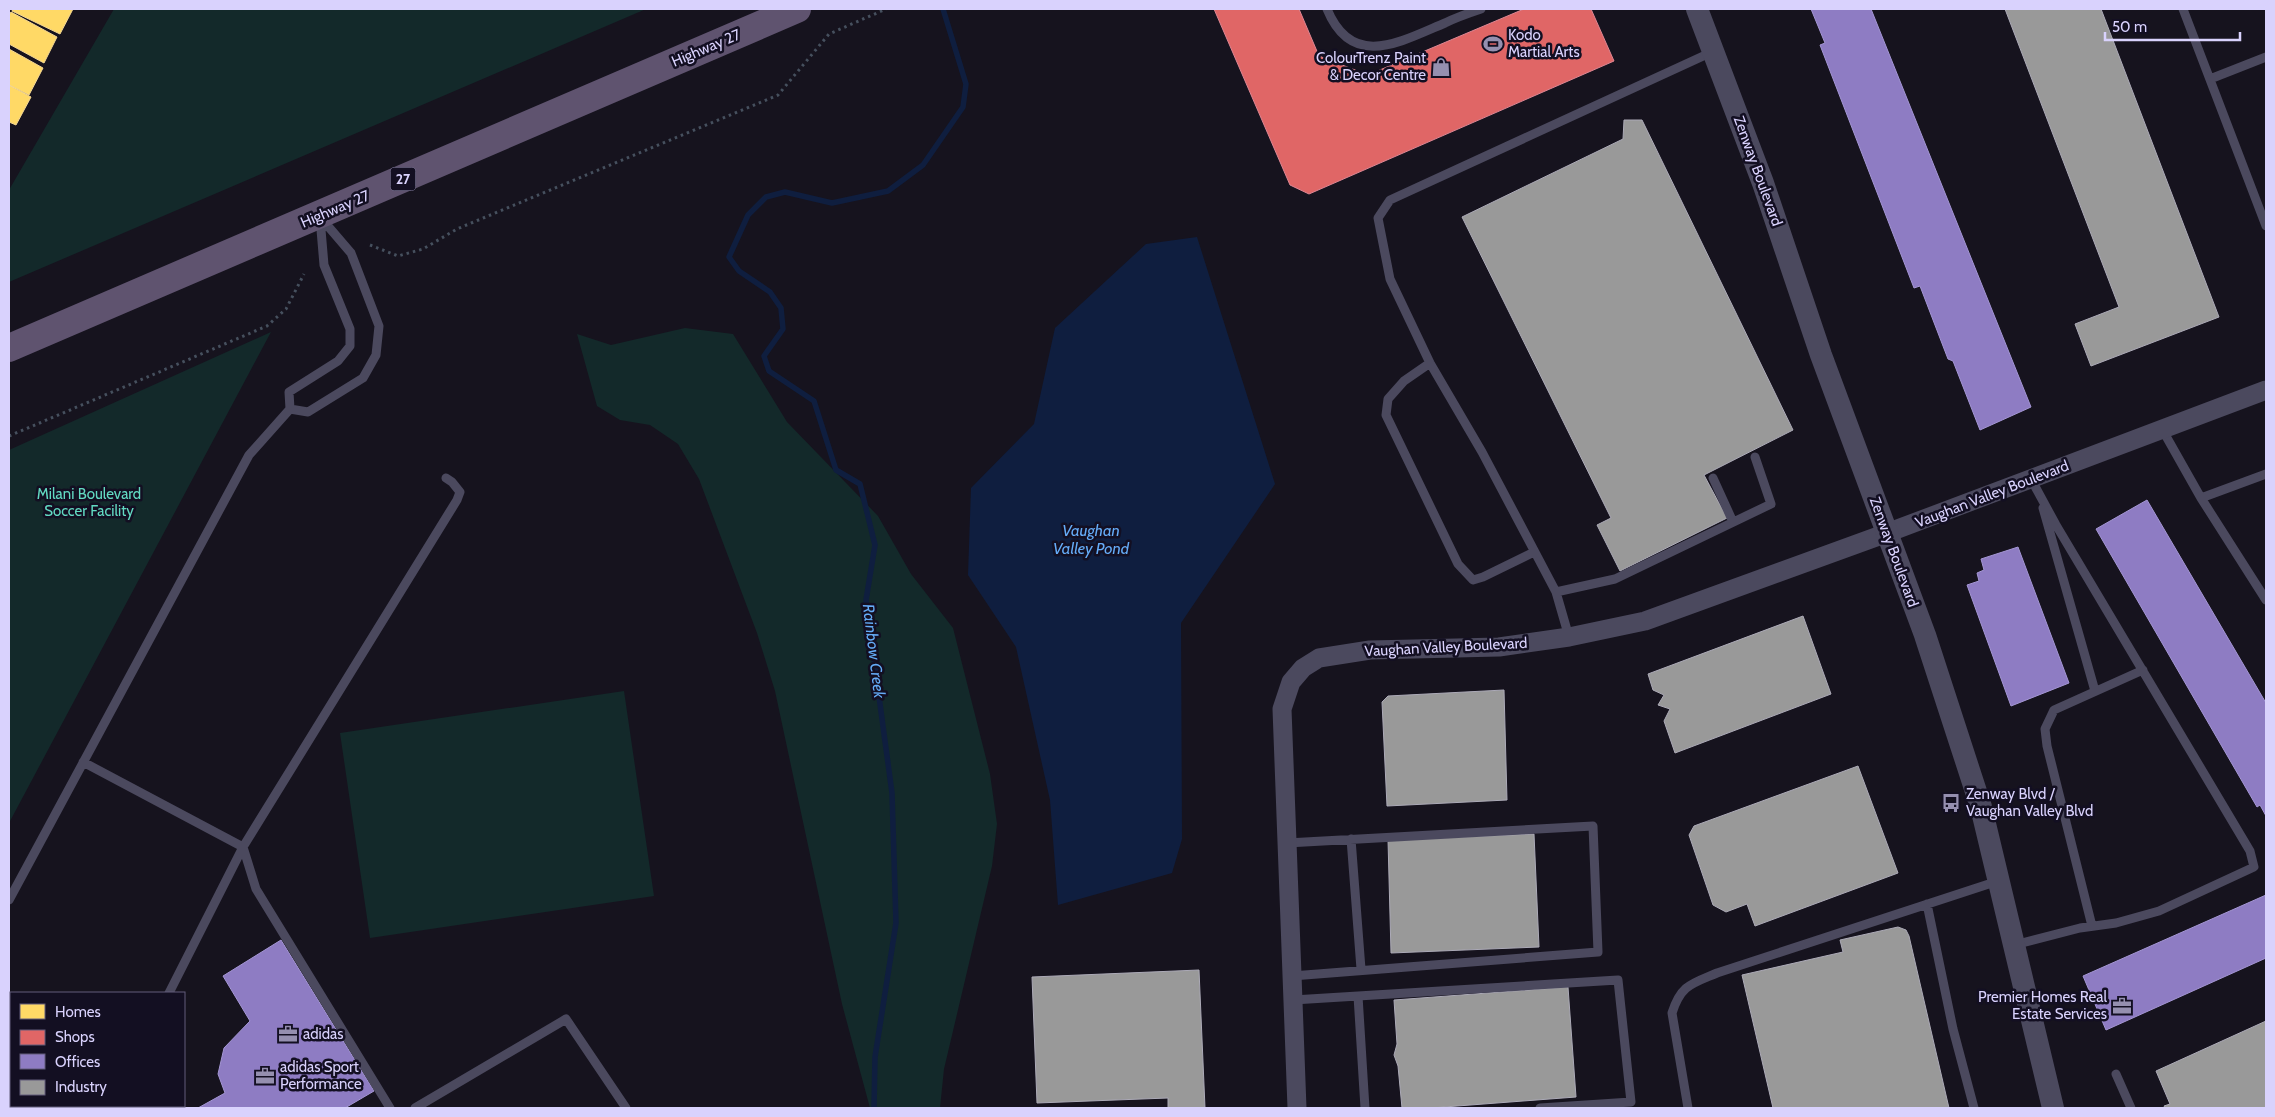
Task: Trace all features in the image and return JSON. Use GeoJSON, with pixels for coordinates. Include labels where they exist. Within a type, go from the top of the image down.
{"type":"FeatureCollection","features":[{"type":"Feature","properties":{"kind":"main road","name":"Highway 27"},"geometry":{"type":"LineString","coordinates":[[9,348],[320,216],[797,9]]}},
{"type":"Feature","properties":{"kind":"street","name":"Zenway Boulevard"},"geometry":{"type":"LineString","coordinates":[[1697,9],[1763,183],[1821,355],[1925,635],[1978,798],[2053,1108]]}},
{"type":"Feature","properties":{"kind":"street","name":"Vaughan Valley Boulevard"},"geometry":{"type":"LineString","coordinates":[[1297,1108],[1282,709],[1291,682],[1303,668],[1319,658],[1370,650],[1499,647],[1569,637],[1645,622],[1888,533],[2035,485],[2162,430],[2266,390]]}},
{"type":"Feature","properties":{"kind":"lane"},"geometry":{"type":"LineString","coordinates":[[1327,9],[1333,25],[1341,35],[1357,43],[1382,46],[1421,34],[1445,22],[1481,9]]}},
{"type":"Feature","properties":{"kind":"lane"},"geometry":{"type":"LineString","coordinates":[[2183,9],[2266,226]]}},
{"type":"Feature","properties":{"kind":"lane"},"geometry":{"type":"LineString","coordinates":[[1569,637],[1556,592],[1482,452],[1430,363],[1390,279],[1378,218],[1390,200],[1713,52]]}},
{"type":"Feature","properties":{"kind":"lane"},"geometry":{"type":"LineString","coordinates":[[2210,79],[2266,57]]}},
{"type":"Feature","properties":{"kind":"lane"},"geometry":{"type":"LineString","coordinates":[[290,409],[308,412],[363,378],[376,355],[379,326],[351,253],[320,216]]}},
{"type":"Feature","properties":{"kind":"lane"},"geometry":{"type":"LineString","coordinates":[[9,900],[249,455],[290,409],[289,392],[338,361],[350,346],[350,329],[324,265],[320,216]]}},
{"type":"Feature","properties":{"kind":"lane"},"geometry":{"type":"LineString","coordinates":[[1430,363],[1404,381],[1388,399],[1386,414],[1458,564],[1473,580],[1534,552]]}},
{"type":"Feature","properties":{"kind":"lane"},"geometry":{"type":"LineString","coordinates":[[2162,430],[2201,498],[2266,600]]}},
{"type":"Feature","properties":{"kind":"lane"},"geometry":{"type":"LineString","coordinates":[[1556,592],[1615,579],[1771,504],[1755,458]]}},
{"type":"Feature","properties":{"kind":"lane"},"geometry":{"type":"LineString","coordinates":[[2201,498],[2266,474]]}},
{"type":"Feature","properties":{"kind":"lane"},"geometry":{"type":"LineString","coordinates":[[169,992],[243,847],[457,500],[460,492],[446,478]]}},
{"type":"Feature","properties":{"kind":"lane"},"geometry":{"type":"LineString","coordinates":[[1713,478],[1733,522]]}},
{"type":"Feature","properties":{"kind":"lane"},"geometry":{"type":"LineString","coordinates":[[2014,945],[2092,926],[2116,923],[2159,911],[2254,867],[2250,851],[2035,485]]}},
{"type":"Feature","properties":{"kind":"lane"},"geometry":{"type":"LineString","coordinates":[[2035,485],[2096,691]]}},
{"type":"Feature","properties":{"kind":"lane"},"geometry":{"type":"LineString","coordinates":[[2092,926],[2044,729],[2054,710],[2143,670]]}},
{"type":"Feature","properties":{"kind":"lane"},"geometry":{"type":"LineString","coordinates":[[83,762],[243,847],[256,889],[390,1108]]}},
{"type":"Feature","properties":{"kind":"lane"},"geometry":{"type":"LineString","coordinates":[[1287,843],[1593,826],[1598,952],[1362,969],[1292,976]]}},
{"type":"Feature","properties":{"kind":"lane"},"geometry":{"type":"LineString","coordinates":[[1351,839],[1362,969]]}},
{"type":"Feature","properties":{"kind":"lane"},"geometry":{"type":"LineString","coordinates":[[1688,1108],[1672,1013],[1676,1000],[1688,985],[1717,973],[1998,881]]}},
{"type":"Feature","properties":{"kind":"lane"},"geometry":{"type":"LineString","coordinates":[[1927,904],[1953,1028],[1974,1108]]}},
{"type":"Feature","properties":{"kind":"lane"},"geometry":{"type":"LineString","coordinates":[[1293,1000],[1618,980],[1631,1102],[1540,1108]]}},
{"type":"Feature","properties":{"kind":"lane"},"geometry":{"type":"LineString","coordinates":[[1358,996],[1365,1108]]}},
{"type":"Feature","properties":{"kind":"lane"},"geometry":{"type":"LineString","coordinates":[[415,1108],[566,1019],[626,1108]]}},
{"type":"Feature","properties":{"kind":"lane"},"geometry":{"type":"LineString","coordinates":[[2116,1074],[2131,1108]]}},
{"type":"Feature","properties":{"kind":"path"},"geometry":{"type":"LineString","coordinates":[[370,245],[398,256],[423,249],[457,229],[778,95],[829,34],[886,9]]}},
{"type":"Feature","properties":{"kind":"path"},"geometry":{"type":"LineString","coordinates":[[9,436],[267,326],[286,309],[304,274]]}},
{"type":"Feature","properties":{"kind":"green space"},"geometry":{"type":"Polygon","coordinates":[[[114,9],[646,9],[9,282],[9,190],[114,9]]]}},
{"type":"Feature","properties":{"kind":"green space"},"geometry":{"type":"Polygon","coordinates":[[[685,328],[733,334],[787,422],[878,516],[911,574],[953,628],[990,774],[997,824],[992,866],[944,1069],[940,1108],[870,1108],[842,1004],[775,691],[757,633],[699,479],[678,444],[650,425],[620,420],[597,406],[577,334],[611,345],[685,328]]]}},
{"type":"Feature","properties":{"kind":"green space","name":"Milani Boulevard Soccer Facility"},"geometry":{"type":"Polygon","coordinates":[[[271,332],[9,823],[9,450],[271,332]]]}},
{"type":"Feature","properties":{"kind":"green space"},"geometry":{"type":"Polygon","coordinates":[[[624,691],[654,896],[370,938],[340,733],[624,691]]]}},
{"type":"Feature","properties":{"kind":"water","name":"Vaughan Valley Pond"},"geometry":{"type":"Polygon","coordinates":[[[1197,237],[1275,484],[1181,623],[1182,839],[1172,873],[1058,905],[1050,800],[1016,647],[968,575],[971,488],[1034,424],[1055,328],[1146,244],[1197,237]]]}},
{"type":"Feature","properties":{"kind":"building: Homes"},"geometry":{"type":"Polygon","coordinates":[[[13,9],[73,9],[60,34],[12,11],[13,9]]]}},
{"type":"Feature","properties":{"kind":"building: Homes"},"geometry":{"type":"Polygon","coordinates":[[[11,12],[57,37],[44,63],[9,44],[9,15],[11,12]]]}},
{"type":"Feature","properties":{"kind":"building: Homes"},"geometry":{"type":"Polygon","coordinates":[[[9,49],[43,68],[29,95],[9,85],[9,49]]]}},
{"type":"Feature","properties":{"kind":"building: Homes"},"geometry":{"type":"Polygon","coordinates":[[[9,85],[31,97],[16,125],[9,122],[9,85]]]}},
{"type":"Feature","properties":{"kind":"building: Shops"},"geometry":{"type":"Polygon","coordinates":[[[1214,9],[1299,9],[1319,56],[1368,75],[1524,9],[1591,9],[1614,61],[1309,194],[1290,185],[1214,9]]]}},
{"type":"Feature","properties":{"kind":"building: Offices"},"geometry":{"type":"Polygon","coordinates":[[[1811,9],[1871,9],[2031,407],[1980,430],[1953,361],[1948,359],[1920,286],[1914,288],[1820,45],[1825,43],[1811,9]]]}},
{"type":"Feature","properties":{"kind":"building: Offices"},"geometry":{"type":"Polygon","coordinates":[[[2147,500],[2266,703],[2266,816],[2260,805],[2257,807],[2096,529],[2147,500]]]}},
{"type":"Feature","properties":{"kind":"building: Offices"},"geometry":{"type":"Polygon","coordinates":[[[2018,547],[2069,683],[2011,706],[1967,585],[1979,581],[1977,573],[1984,570],[1981,559],[2018,547]]]}},
{"type":"Feature","properties":{"kind":"building: Offices"},"geometry":{"type":"Polygon","coordinates":[[[2266,895],[2266,958],[2106,1030],[2083,976],[2266,895]]]}},
{"type":"Feature","properties":{"kind":"building: Offices","name":"adidas"},"geometry":{"type":"Polygon","coordinates":[[[281,940],[374,1091],[345,1108],[198,1108],[225,1093],[218,1074],[224,1048],[250,1021],[223,976],[281,940]]]}},
{"type":"Feature","properties":{"kind":"building: Industry"},"geometry":{"type":"Polygon","coordinates":[[[2005,9],[2101,9],[2219,317],[2091,366],[2075,324],[2119,307],[2005,9]]]}},
{"type":"Feature","properties":{"kind":"building: Industry"},"geometry":{"type":"Polygon","coordinates":[[[1624,120],[1642,120],[1793,430],[1704,475],[1727,518],[1620,571],[1597,525],[1611,518],[1462,217],[1623,139],[1624,120]]]}},
{"type":"Feature","properties":{"kind":"building: Industry"},"geometry":{"type":"Polygon","coordinates":[[[1803,616],[1831,694],[1675,753],[1664,721],[1670,709],[1658,705],[1664,695],[1653,690],[1648,674],[1803,616]]]}},
{"type":"Feature","properties":{"kind":"building: Industry"},"geometry":{"type":"Polygon","coordinates":[[[1504,690],[1507,800],[1387,806],[1382,702],[1388,696],[1504,690]]]}},
{"type":"Feature","properties":{"kind":"building: Industry"},"geometry":{"type":"Polygon","coordinates":[[[1858,766],[1898,873],[1755,926],[1747,904],[1726,912],[1713,905],[1689,835],[1694,826],[1858,766]]]}},
{"type":"Feature","properties":{"kind":"building: Industry"},"geometry":{"type":"Polygon","coordinates":[[[1534,834],[1539,947],[1391,953],[1388,840],[1534,834]]]}},
{"type":"Feature","properties":{"kind":"building: Industry"},"geometry":{"type":"Polygon","coordinates":[[[1898,927],[1906,930],[1909,936],[1949,1108],[1773,1108],[1742,975],[1843,952],[1840,940],[1898,927]]]}},
{"type":"Feature","properties":{"kind":"building: Industry"},"geometry":{"type":"Polygon","coordinates":[[[1199,970],[1205,1108],[1168,1108],[1168,1098],[1037,1103],[1032,977],[1199,970]]]}},
{"type":"Feature","properties":{"kind":"building: Industry"},"geometry":{"type":"Polygon","coordinates":[[[1568,987],[1576,1097],[1431,1108],[1402,1108],[1398,1066],[1394,1055],[1397,1044],[1394,1000],[1568,987]]]}},
{"type":"Feature","properties":{"kind":"building: Industry"},"geometry":{"type":"Polygon","coordinates":[[[2266,1021],[2266,1108],[2165,1108],[2164,1106],[2170,1104],[2156,1071],[2266,1021]]]}},
{"type":"Feature","properties":{"kind":"waterway","name":"Rainbow Creek"},"geometry":{"type":"LineString","coordinates":[[874,1108],[875,1057],[896,923],[892,793],[866,600],[875,545],[860,484],[836,470],[814,401],[769,371],[764,356],[783,329],[781,308],[770,292],[739,271],[729,257],[748,215],[766,197],[785,192],[832,203],[888,191],[923,165],[963,107],[966,84],[943,9]]}},
{"type":"Feature","properties":{"kind":"place","name":"Kodo Martial Arts"},"geometry":{"type":"Point","coordinates":[1493,44]}},
{"type":"Feature","properties":{"kind":"place","name":"ColourTrenz Paint & Decor Centre"},"geometry":{"type":"Point","coordinates":[1441,67]}},
{"type":"Feature","properties":{"kind":"place","name":"Zenway Blvd / Vaughan Valley Blvd"},"geometry":{"type":"Point","coordinates":[1951,803]}},
{"type":"Feature","properties":{"kind":"place","name":"Premier Homes Real Estate Services"},"geometry":{"type":"Point","coordinates":[2122,1006]}},
{"type":"Feature","properties":{"kind":"place","name":"adidas"},"geometry":{"type":"Point","coordinates":[288,1034]}},
{"type":"Feature","properties":{"kind":"place","name":"adidas Sport Performance"},"geometry":{"type":"Point","coordinates":[265,1076]}}]}
